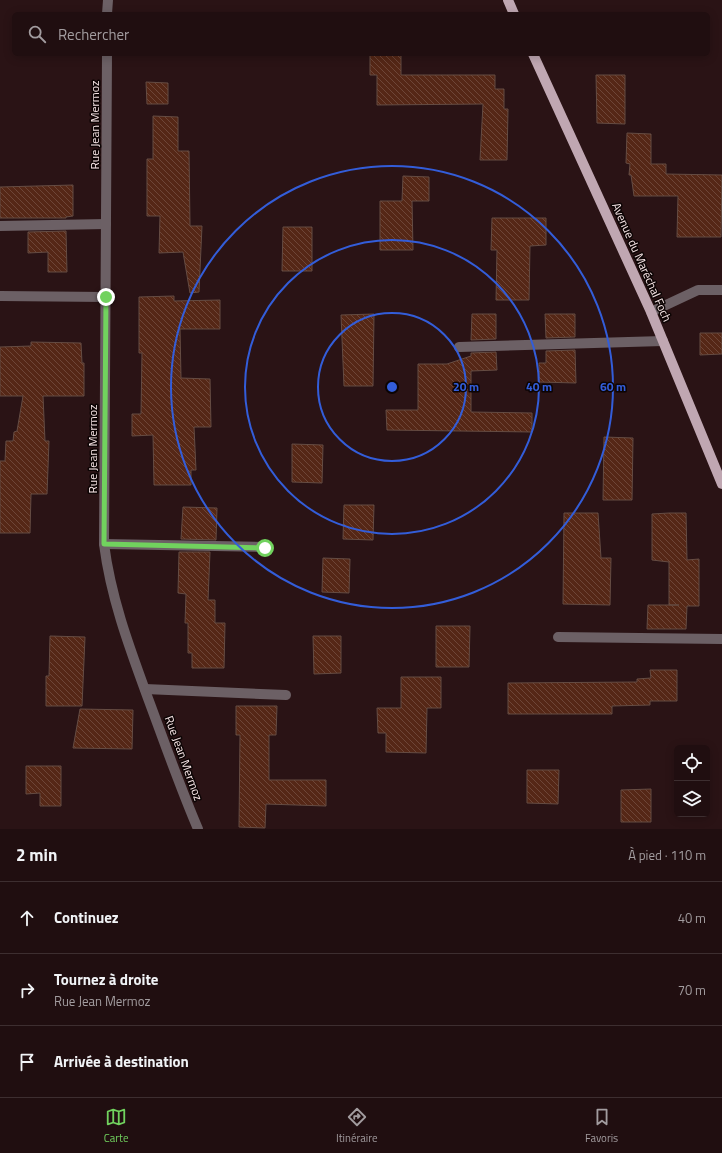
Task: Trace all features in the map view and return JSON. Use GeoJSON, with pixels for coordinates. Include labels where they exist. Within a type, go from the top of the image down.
{"type":"FeatureCollection","features":[{"type":"Feature","properties":{"kind":"main road"},"geometry":{"type":"LineString","coordinates":[[508,0],[513,12]]}},
{"type":"Feature","properties":{"kind":"main road","name":"Avenue du Maréchal Foch"},"geometry":{"type":"LineString","coordinates":[[533,56],[651,312],[722,484]]}},
{"type":"Feature","properties":{"kind":"street"},"geometry":{"type":"LineString","coordinates":[[107,12],[108,0]]}},
{"type":"Feature","properties":{"kind":"street","name":"Rue Jean Mermoz"},"geometry":{"type":"LineString","coordinates":[[107,56],[104,544],[114,598],[125,637],[185,800],[198,829]]}},
{"type":"Feature","properties":{"kind":"street"},"geometry":{"type":"LineString","coordinates":[[0,226],[106,224]]}},
{"type":"Feature","properties":{"kind":"street"},"geometry":{"type":"LineString","coordinates":[[651,312],[698,290],[722,290]]}},
{"type":"Feature","properties":{"kind":"street"},"geometry":{"type":"LineString","coordinates":[[0,296],[106,297]]}},
{"type":"Feature","properties":{"kind":"street"},"geometry":{"type":"LineString","coordinates":[[459,347],[663,341]]}},
{"type":"Feature","properties":{"kind":"street"},"geometry":{"type":"LineString","coordinates":[[104,544],[265,548]]}},
{"type":"Feature","properties":{"kind":"street"},"geometry":{"type":"LineString","coordinates":[[558,637],[722,639]]}},
{"type":"Feature","properties":{"kind":"street"},"geometry":{"type":"LineString","coordinates":[[145,689],[286,695]]}},
{"type":"Feature","properties":{"kind":"building"},"geometry":{"type":"Polygon","coordinates":[[[370,56],[401,56],[401,75],[495,75],[495,89],[504,89],[504,109],[508,109],[507,160],[480,160],[483,104],[377,105],[377,75],[370,75],[370,56]]]}},
{"type":"Feature","properties":{"kind":"building"},"geometry":{"type":"Polygon","coordinates":[[[596,75],[625,75],[625,124],[597,123],[596,75]]]}},
{"type":"Feature","properties":{"kind":"building"},"geometry":{"type":"Polygon","coordinates":[[[146,82],[168,83],[168,104],[147,104],[146,82]]]}},
{"type":"Feature","properties":{"kind":"building"},"geometry":{"type":"Polygon","coordinates":[[[153,116],[178,117],[178,151],[189,151],[190,226],[202,226],[199,292],[190,293],[183,252],[159,253],[160,216],[147,216],[147,159],[153,159],[153,116]]]}},
{"type":"Feature","properties":{"kind":"building"},"geometry":{"type":"Polygon","coordinates":[[[627,133],[651,134],[651,164],[666,164],[666,174],[722,175],[721,237],[677,237],[678,196],[634,196],[631,175],[629,175],[630,164],[626,163],[627,133]]]}},
{"type":"Feature","properties":{"kind":"building"},"geometry":{"type":"Polygon","coordinates":[[[403,176],[429,177],[429,201],[412,201],[413,250],[380,250],[380,201],[402,201],[403,176]]]}},
{"type":"Feature","properties":{"kind":"building"},"geometry":{"type":"Polygon","coordinates":[[[73,185],[73,216],[66,218],[0,218],[0,187],[73,185]]]}},
{"type":"Feature","properties":{"kind":"building"},"geometry":{"type":"Polygon","coordinates":[[[492,218],[546,218],[546,245],[530,246],[529,300],[496,300],[497,250],[491,250],[492,218]]]}},
{"type":"Feature","properties":{"kind":"building"},"geometry":{"type":"Polygon","coordinates":[[[283,227],[312,227],[312,271],[282,271],[283,227]]]}},
{"type":"Feature","properties":{"kind":"building"},"geometry":{"type":"Polygon","coordinates":[[[66,231],[67,272],[48,272],[48,252],[28,253],[28,232],[66,231]]]}},
{"type":"Feature","properties":{"kind":"building"},"geometry":{"type":"Polygon","coordinates":[[[174,296],[174,301],[220,300],[220,329],[180,329],[181,378],[210,379],[211,427],[194,427],[196,470],[191,470],[191,485],[154,485],[153,435],[132,436],[132,414],[141,414],[142,353],[139,353],[139,297],[174,296]]]}},
{"type":"Feature","properties":{"kind":"building"},"geometry":{"type":"Polygon","coordinates":[[[374,314],[373,386],[344,386],[341,315],[374,314]]]}},
{"type":"Feature","properties":{"kind":"building"},"geometry":{"type":"Polygon","coordinates":[[[472,314],[496,314],[496,339],[471,340],[472,314]]]}},
{"type":"Feature","properties":{"kind":"building"},"geometry":{"type":"Polygon","coordinates":[[[545,314],[575,314],[575,337],[546,338],[545,314]]]}},
{"type":"Feature","properties":{"kind":"building"},"geometry":{"type":"Polygon","coordinates":[[[700,333],[722,333],[722,354],[700,355],[700,333]]]}},
{"type":"Feature","properties":{"kind":"building"},"geometry":{"type":"Polygon","coordinates":[[[31,342],[81,343],[82,363],[84,363],[84,396],[43,396],[45,441],[49,441],[47,494],[31,494],[30,533],[0,533],[0,461],[5,461],[6,441],[13,441],[14,432],[17,431],[23,396],[0,396],[0,347],[31,346],[31,342]]]}},
{"type":"Feature","properties":{"kind":"building"},"geometry":{"type":"Polygon","coordinates":[[[575,350],[576,383],[539,382],[539,363],[546,363],[546,351],[575,350]]]}},
{"type":"Feature","properties":{"kind":"building"},"geometry":{"type":"Polygon","coordinates":[[[496,352],[497,370],[471,371],[471,412],[532,413],[532,432],[387,430],[386,410],[418,410],[418,364],[447,364],[471,356],[471,353],[496,352]]]}},
{"type":"Feature","properties":{"kind":"building"},"geometry":{"type":"Polygon","coordinates":[[[604,437],[633,438],[632,500],[603,500],[604,437]]]}},
{"type":"Feature","properties":{"kind":"building"},"geometry":{"type":"Polygon","coordinates":[[[292,444],[323,445],[322,483],[292,482],[292,444]]]}},
{"type":"Feature","properties":{"kind":"building"},"geometry":{"type":"Polygon","coordinates":[[[344,505],[374,505],[373,540],[343,539],[344,505]]]}},
{"type":"Feature","properties":{"kind":"building"},"geometry":{"type":"Polygon","coordinates":[[[183,507],[217,508],[216,540],[181,539],[183,507]]]}},
{"type":"Feature","properties":{"kind":"building"},"geometry":{"type":"Polygon","coordinates":[[[564,513],[598,513],[601,558],[611,558],[610,605],[563,604],[564,513]]]}},
{"type":"Feature","properties":{"kind":"building"},"geometry":{"type":"Polygon","coordinates":[[[686,513],[687,560],[699,559],[699,606],[687,606],[686,629],[647,629],[648,605],[669,605],[669,562],[652,560],[652,514],[686,513]]]}},
{"type":"Feature","properties":{"kind":"building"},"geometry":{"type":"Polygon","coordinates":[[[179,552],[210,552],[208,600],[215,600],[215,623],[225,623],[224,668],[192,668],[192,653],[188,653],[188,623],[185,623],[186,594],[178,593],[179,552]]]}},
{"type":"Feature","properties":{"kind":"building"},"geometry":{"type":"Polygon","coordinates":[[[323,558],[350,559],[349,593],[322,592],[323,558]]]}},
{"type":"Feature","properties":{"kind":"building"},"geometry":{"type":"Polygon","coordinates":[[[436,626],[470,626],[469,667],[436,667],[436,626]]]}},
{"type":"Feature","properties":{"kind":"building"},"geometry":{"type":"Polygon","coordinates":[[[50,636],[85,637],[82,706],[46,706],[46,676],[49,676],[50,636]]]}},
{"type":"Feature","properties":{"kind":"building"},"geometry":{"type":"Polygon","coordinates":[[[313,636],[341,636],[341,673],[314,674],[313,636]]]}},
{"type":"Feature","properties":{"kind":"building"},"geometry":{"type":"Polygon","coordinates":[[[650,670],[677,670],[677,701],[650,701],[650,705],[612,706],[612,714],[508,714],[508,683],[637,682],[637,679],[651,678],[650,670]]]}},
{"type":"Feature","properties":{"kind":"building"},"geometry":{"type":"Polygon","coordinates":[[[401,677],[441,677],[441,708],[427,708],[426,753],[386,752],[386,733],[378,733],[377,708],[401,708],[401,677]]]}},
{"type":"Feature","properties":{"kind":"building"},"geometry":{"type":"Polygon","coordinates":[[[236,706],[277,706],[276,735],[269,735],[269,780],[326,780],[326,806],[266,804],[265,828],[239,827],[240,735],[236,735],[236,706]]]}},
{"type":"Feature","properties":{"kind":"building"},"geometry":{"type":"Polygon","coordinates":[[[80,709],[133,710],[132,749],[73,748],[80,709]]]}},
{"type":"Feature","properties":{"kind":"building"},"geometry":{"type":"Polygon","coordinates":[[[26,766],[61,766],[61,806],[40,806],[40,793],[26,794],[26,766]]]}},
{"type":"Feature","properties":{"kind":"building"},"geometry":{"type":"Polygon","coordinates":[[[527,770],[559,770],[558,804],[527,803],[527,770]]]}},
{"type":"Feature","properties":{"kind":"building"},"geometry":{"type":"Polygon","coordinates":[[[651,789],[651,822],[621,822],[621,790],[651,789]]]}},
{"type":"Feature","properties":{"kind":"route"},"geometry":{"type":"LineString","coordinates":[[106,297],[104,544],[265,548]]}}]}
